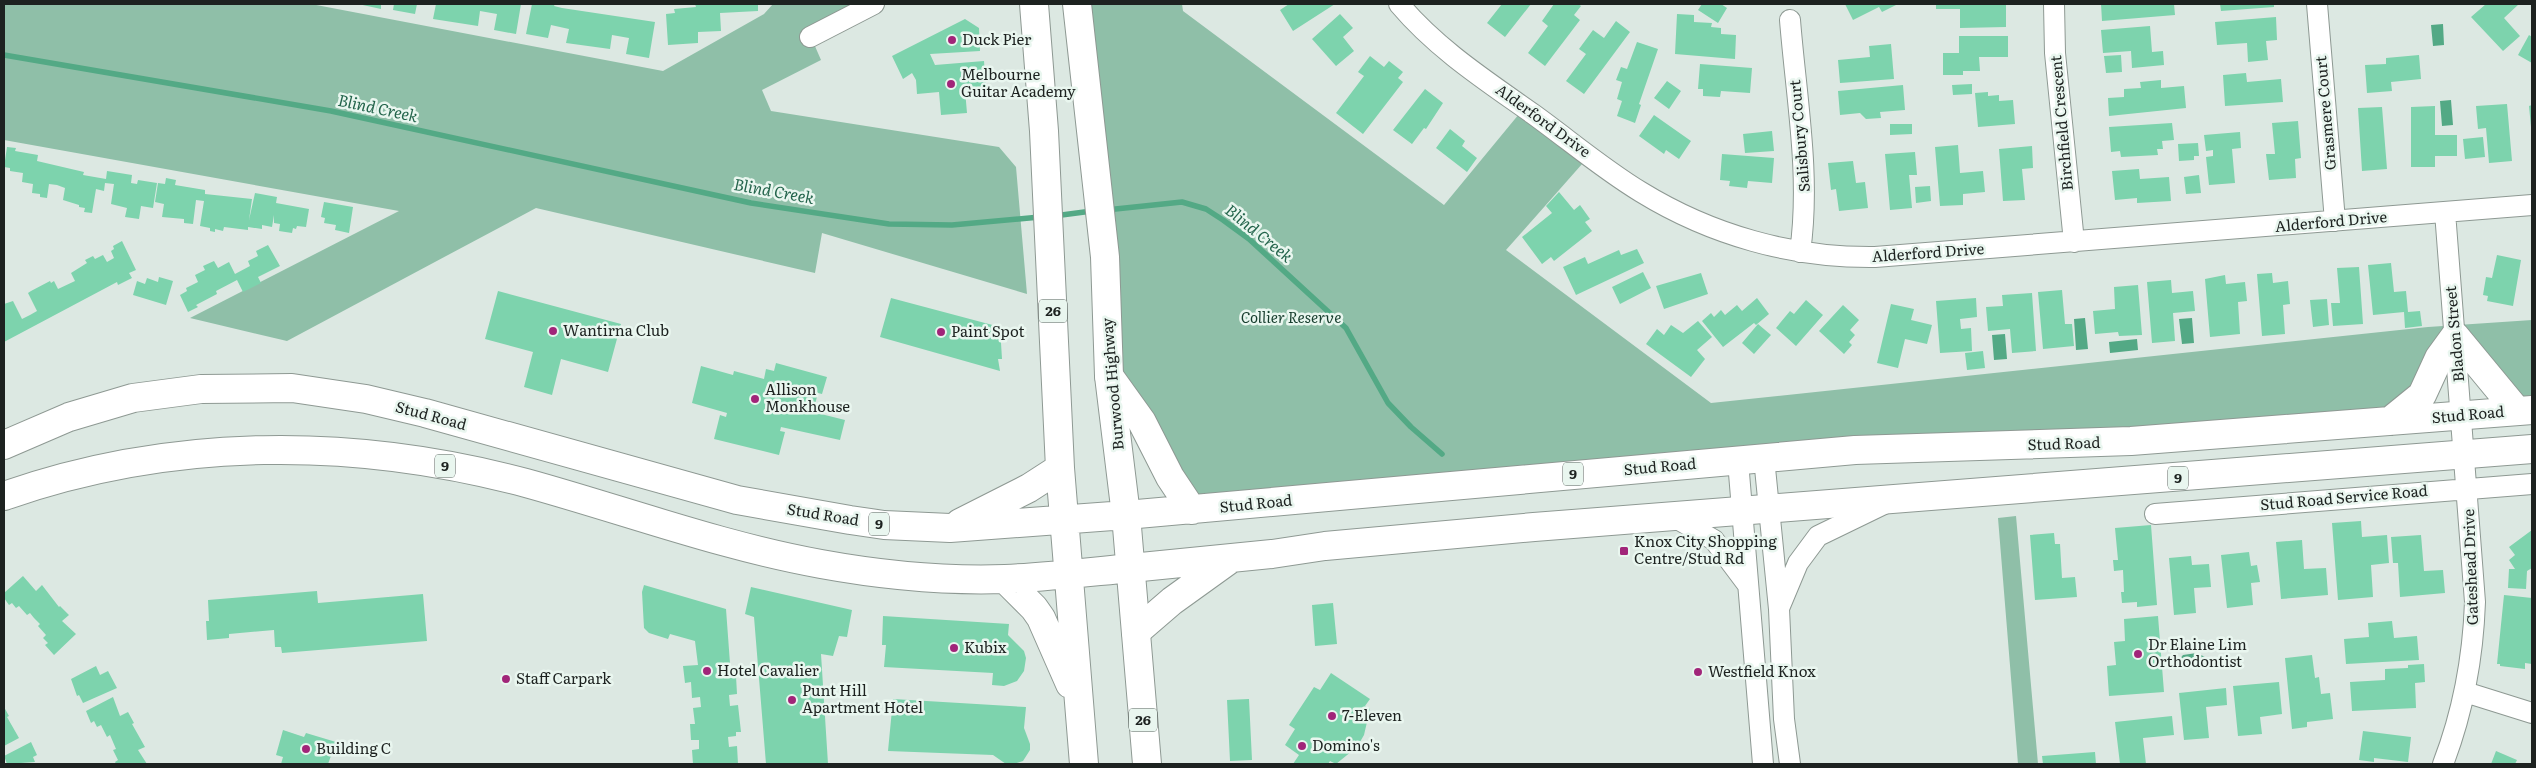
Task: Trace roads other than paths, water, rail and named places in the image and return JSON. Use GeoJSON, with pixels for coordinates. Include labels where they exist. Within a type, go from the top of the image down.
{"type":"FeatureCollection","features":[{"type":"Feature","properties":{"kind":"main road","name":"26"},"geometry":{"type":"LineString","coordinates":[[1034,4],[1060,468],[1084,764]]}},
{"type":"Feature","properties":{"kind":"main road","name":"Burwood Highway"},"geometry":{"type":"LineString","coordinates":[[1077,4],[1102,243],[1109,376],[1126,515],[1147,764]]}},
{"type":"Feature","properties":{"kind":"main road"},"geometry":{"type":"LineString","coordinates":[[2390,421],[2422,395],[2439,358],[2455,336],[2524,410]]}},
{"type":"Feature","properties":{"kind":"main road"},"geometry":{"type":"LineString","coordinates":[[1109,376],[1142,422],[1170,478],[1192,510]]}},
{"type":"Feature","properties":{"kind":"main road","name":"Stud Road"},"geometry":{"type":"LineString","coordinates":[[4,445],[69,417],[133,398],[201,389],[292,388],[340,394],[425,413],[608,465],[755,503],[884,525],[950,528],[1192,510],[1868,449],[2131,441],[2524,410]]}},
{"type":"Feature","properties":{"kind":"main road","name":"9"},"geometry":{"type":"LineString","coordinates":[[4,496],[79,474],[182,455],[264,449],[336,451],[415,460],[474,471],[524,483],[754,549],[823,564],[939,578],[1005,579],[1230,559],[1370,542],[2464,456],[2532,449]]}},
{"type":"Feature","properties":{"kind":"main road"},"geometry":{"type":"LineString","coordinates":[[950,528],[1029,488],[1060,468]]}},
{"type":"Feature","properties":{"kind":"main road"},"geometry":{"type":"LineString","coordinates":[[1136,632],[1172,601],[1230,559]]}},
{"type":"Feature","properties":{"kind":"main road"},"geometry":{"type":"LineString","coordinates":[[1005,579],[1034,608],[1041,618],[1079,703]]}},
{"type":"Feature","properties":{"kind":"street"},"geometry":{"type":"LineString","coordinates":[[810,37],[874,4]]}},
{"type":"Feature","properties":{"kind":"street","name":"Alderford Drive"},"geometry":{"type":"LineString","coordinates":[[1399,4],[1449,54],[1640,191],[1702,223],[1758,242],[1800,252],[1839,257],[1875,257],[2532,205]]}},
{"type":"Feature","properties":{"kind":"street","name":"Birchfield Crescent"},"geometry":{"type":"LineString","coordinates":[[2054,4],[2055,53],[2074,242]]}},
{"type":"Feature","properties":{"kind":"street","name":"Grasmere Court"},"geometry":{"type":"LineString","coordinates":[[2317,4],[2335,221]]}},
{"type":"Feature","properties":{"kind":"street","name":"Salisbury Court"},"geometry":{"type":"LineString","coordinates":[[1790,20],[1804,187],[1803,229],[1800,252]]}},
{"type":"Feature","properties":{"kind":"street","name":"Bladon Street"},"geometry":{"type":"LineString","coordinates":[[2445,212],[2464,456]]}},
{"type":"Feature","properties":{"kind":"street","name":"Gateshead Drive"},"geometry":{"type":"LineString","coordinates":[[2442,764],[2460,717],[2474,625],[2475,602],[2464,456]]}},
{"type":"Feature","properties":{"kind":"street"},"geometry":{"type":"LineString","coordinates":[[1751,459],[1756,511],[1779,609],[1784,719],[1790,764]]}},
{"type":"Feature","properties":{"kind":"street","name":"Stud Road Service Road"},"geometry":{"type":"LineString","coordinates":[[2155,514],[2532,484]]}},
{"type":"Feature","properties":{"kind":"street"},"geometry":{"type":"LineString","coordinates":[[1779,609],[1798,563],[1818,536],[1892,500]]}},
{"type":"Feature","properties":{"kind":"street"},"geometry":{"type":"LineString","coordinates":[[1756,511],[1747,584],[1763,764]]}},
{"type":"Feature","properties":{"kind":"street"},"geometry":{"type":"LineString","coordinates":[[1674,517],[1714,540],[1747,584]]}},
{"type":"Feature","properties":{"kind":"street"},"geometry":{"type":"LineString","coordinates":[[2465,692],[2532,713]]}},
{"type":"Feature","properties":{"kind":"waterway","name":"Blind Creek"},"geometry":{"type":"LineString","coordinates":[[4,55],[331,111],[751,203],[889,224],[952,225],[1040,217]]}},
{"type":"Feature","properties":{"kind":"waterway","name":"Blind Creek"},"geometry":{"type":"LineString","coordinates":[[1106,210],[1182,202],[1206,209],[1223,220],[1249,239],[1346,328],[1388,403],[1411,427],[1442,454]]}},
{"type":"Feature","properties":{"kind":"waterway","name":"Blind Creek"},"geometry":{"type":"LineString","coordinates":[[1054,216],[1092,211]]}},
{"type":"Feature","properties":{"kind":"place","name":"Duck Pier"},"geometry":{"type":"Point","coordinates":[952,40]}},
{"type":"Feature","properties":{"kind":"place","name":"Melbourne Guitar Academy"},"geometry":{"type":"Point","coordinates":[951,84]}},
{"type":"Feature","properties":{"kind":"place","name":"Wantirna Club"},"geometry":{"type":"Point","coordinates":[553,331]}},
{"type":"Feature","properties":{"kind":"place","name":"Paint Spot"},"geometry":{"type":"Point","coordinates":[941,332]}},
{"type":"Feature","properties":{"kind":"place","name":"Allison Monkhouse"},"geometry":{"type":"Point","coordinates":[755,399]}},
{"type":"Feature","properties":{"kind":"place","name":"Knox City Shopping Centre/Stud Rd"},"geometry":{"type":"Point","coordinates":[1624,551]}},
{"type":"Feature","properties":{"kind":"place","name":"Kubix"},"geometry":{"type":"Point","coordinates":[954,648]}},
{"type":"Feature","properties":{"kind":"place","name":"Dr Elaine Lim Orthodontist"},"geometry":{"type":"Point","coordinates":[2138,654]}},
{"type":"Feature","properties":{"kind":"place","name":"Hotel Cavalier"},"geometry":{"type":"Point","coordinates":[707,671]}},
{"type":"Feature","properties":{"kind":"place","name":"Westfield Knox"},"geometry":{"type":"Point","coordinates":[1698,672]}},
{"type":"Feature","properties":{"kind":"place","name":"Staff Carpark"},"geometry":{"type":"Point","coordinates":[506,679]}},
{"type":"Feature","properties":{"kind":"place","name":"Punt Hill Apartment Hotel"},"geometry":{"type":"Point","coordinates":[792,700]}},
{"type":"Feature","properties":{"kind":"place","name":"7-Eleven"},"geometry":{"type":"Point","coordinates":[1332,716]}},
{"type":"Feature","properties":{"kind":"place","name":"Domino's"},"geometry":{"type":"Point","coordinates":[1302,746]}},
{"type":"Feature","properties":{"kind":"place","name":"Building C"},"geometry":{"type":"Point","coordinates":[306,749]}},
{"type":"Feature","properties":{"kind":"park label","name":"Collier Reserve"},"geometry":{"type":"Point","coordinates":[1291,318]}}]}
